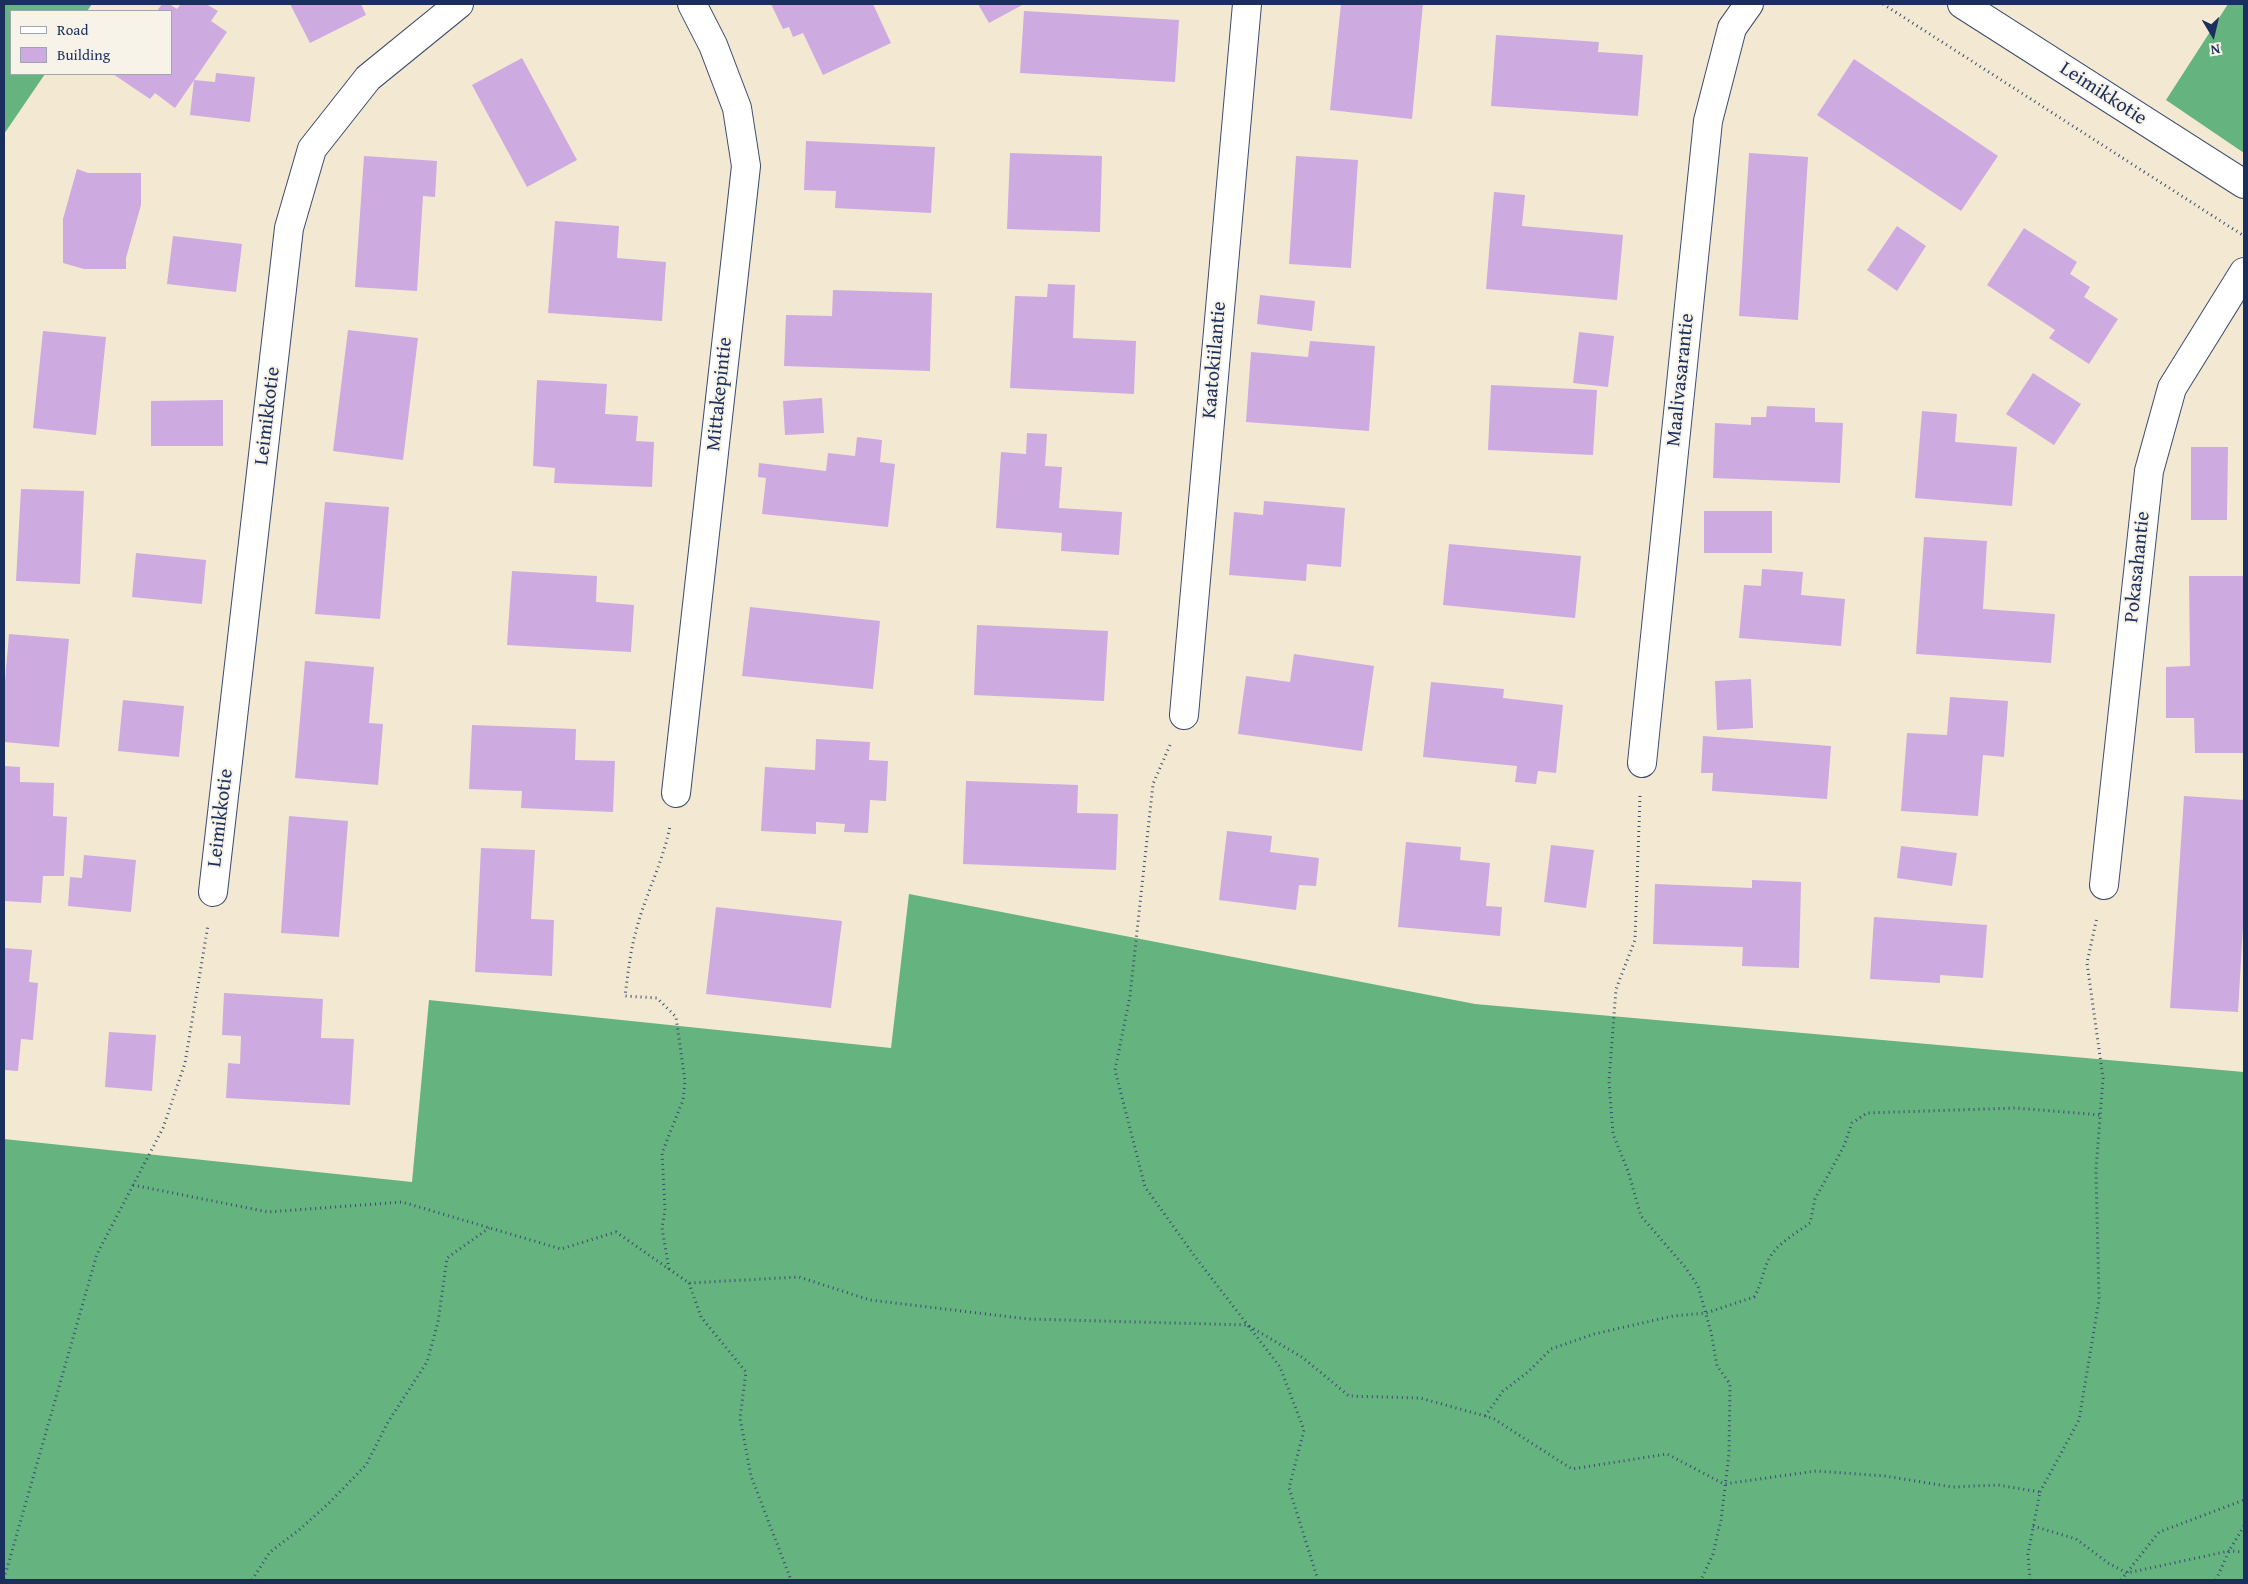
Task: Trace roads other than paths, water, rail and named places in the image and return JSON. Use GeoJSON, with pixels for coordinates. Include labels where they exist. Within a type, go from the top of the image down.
{"type":"FeatureCollection","features":[{"type":"Feature","properties":{"kind":"street","name":"Leimikkotie"},"geometry":{"type":"LineString","coordinates":[[213,892],[289,228],[312,149],[368,78],[459,4]]}},
{"type":"Feature","properties":{"kind":"street","name":"Mittakepintie"},"geometry":{"type":"LineString","coordinates":[[676,793],[746,166],[737,108],[713,44],[692,4]]}},
{"type":"Feature","properties":{"kind":"street","name":"Kaatokiilantie"},"geometry":{"type":"LineString","coordinates":[[1184,715],[1247,4]]}},
{"type":"Feature","properties":{"kind":"street","name":"Maalivasarantie"},"geometry":{"type":"LineString","coordinates":[[1642,763],[1708,121],[1732,28],[1749,4]]}},
{"type":"Feature","properties":{"kind":"street","name":"Leimikkotie"},"geometry":{"type":"LineString","coordinates":[[1962,4],[2244,184]]}},
{"type":"Feature","properties":{"kind":"street","name":"Pokasahantie"},"geometry":{"type":"LineString","coordinates":[[2104,885],[2149,471],[2172,388],[2244,272]]}}]}
